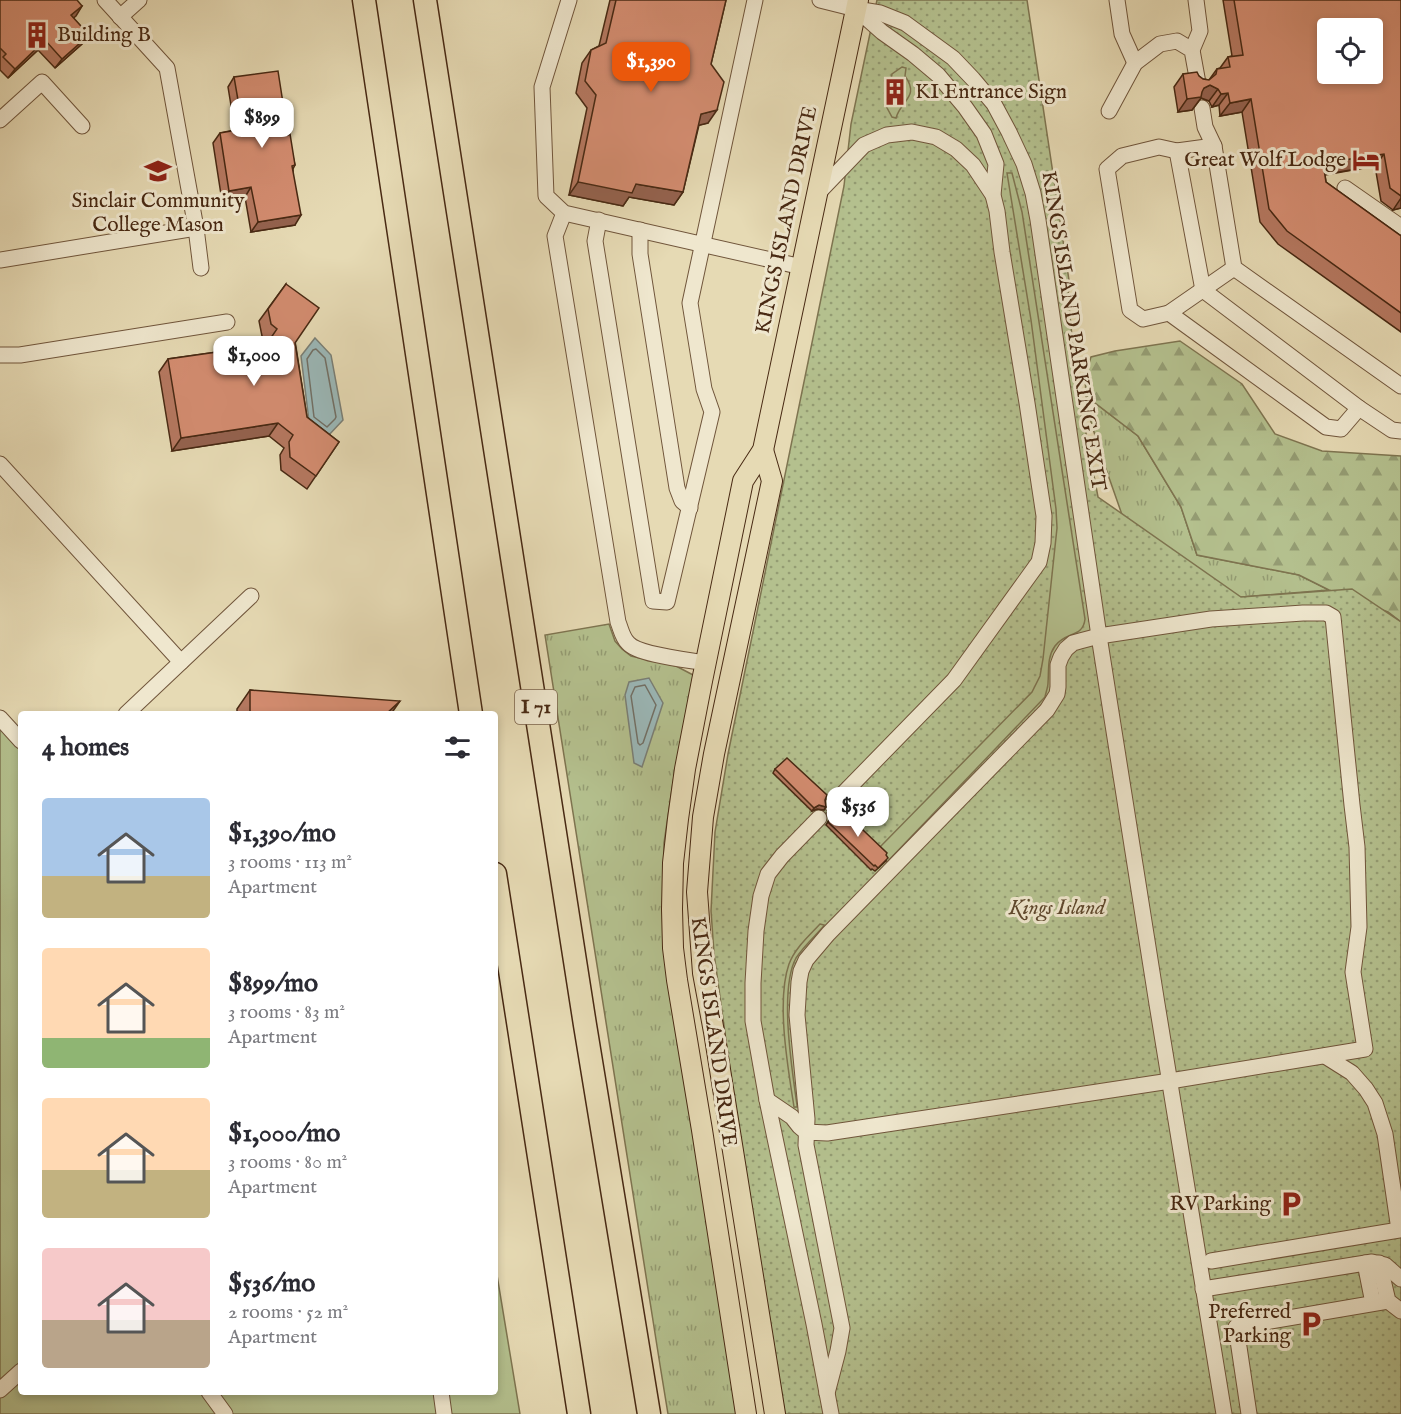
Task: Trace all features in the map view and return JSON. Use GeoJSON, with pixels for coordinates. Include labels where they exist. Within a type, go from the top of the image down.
{"type":"FeatureCollection","features":[{"type":"Feature","properties":{"kind":"highway"},"geometry":{"type":"LineString","coordinates":[[364,0],[471,711]]}},
{"type":"Feature","properties":{"kind":"highway","name":"I 71"},"geometry":{"type":"LineString","coordinates":[[425,0],[649,1414]]}},
{"type":"Feature","properties":{"kind":"highway"},"geometry":{"type":"LineString","coordinates":[[498,893],[579,1414]]}},
{"type":"Feature","properties":{"kind":"main road","name":"KINGS ISLAND DRIVE"},"geometry":{"type":"LineString","coordinates":[[746,1414],[673,948],[673,863],[687,758],[743,481],[763,450],[857,4]]}},
{"type":"Feature","properties":{"kind":"main road","name":"KINGS ISLAND DRIVE"},"geometry":{"type":"LineString","coordinates":[[763,450],[772,481],[706,796],[697,892],[703,973],[775,1414]]}},
{"type":"Feature","properties":{"kind":"lane"},"geometry":{"type":"LineString","coordinates":[[105,0],[167,68],[201,268]]}},
{"type":"Feature","properties":{"kind":"lane"},"geometry":{"type":"LineString","coordinates":[[120,17],[139,0]]}},
{"type":"Feature","properties":{"kind":"lane"},"geometry":{"type":"LineString","coordinates":[[569,0],[542,87],[546,196],[564,213],[802,267]]}},
{"type":"Feature","properties":{"kind":"lane"},"geometry":{"type":"LineString","coordinates":[[599,220],[595,241],[653,601],[668,602],[712,412],[704,389],[690,303],[755,0]]}},
{"type":"Feature","properties":{"kind":"lane","name":"KINGS ISLAND PARKING EXIT"},"geometry":{"type":"LineString","coordinates":[[820,0],[857,4],[906,23],[953,58],[994,104],[1024,164],[1033,192],[1099,636],[1224,1414]]}},
{"type":"Feature","properties":{"kind":"lane"},"geometry":{"type":"LineString","coordinates":[[1117,0],[1122,34],[1135,63]]}},
{"type":"Feature","properties":{"kind":"lane"},"geometry":{"type":"LineString","coordinates":[[1196,0],[1200,31],[1192,50],[1198,83]]}},
{"type":"Feature","properties":{"kind":"lane"},"geometry":{"type":"LineString","coordinates":[[832,805],[954,680],[1039,562],[1043,543],[1044,516],[993,195],[996,164],[984,134],[938,75],[882,32],[857,4]]}},
{"type":"Feature","properties":{"kind":"lane"},"geometry":{"type":"LineString","coordinates":[[1109,111],[1135,63],[1160,44],[1177,41],[1192,50]]}},
{"type":"Feature","properties":{"kind":"lane"},"geometry":{"type":"LineString","coordinates":[[0,120],[42,82],[82,126]]}},
{"type":"Feature","properties":{"kind":"lane"},"geometry":{"type":"LineString","coordinates":[[1202,108],[1205,127],[1214,146],[1234,268],[1401,386]]}},
{"type":"Feature","properties":{"kind":"lane"},"geometry":{"type":"LineString","coordinates":[[817,194],[864,145],[887,135],[912,132],[936,136],[957,149],[973,165],[993,195]]}},
{"type":"Feature","properties":{"kind":"lane"},"geometry":{"type":"LineString","coordinates":[[1214,146],[1177,151],[1160,147],[1122,156],[1107,170],[1130,310],[1143,319],[1169,313],[1234,268]]}},
{"type":"Feature","properties":{"kind":"lane"},"geometry":{"type":"LineString","coordinates":[[1177,151],[1203,290],[1359,408],[1392,430],[1401,431]]}},
{"type":"Feature","properties":{"kind":"lane"},"geometry":{"type":"LineString","coordinates":[[1345,188],[1401,227]]}},
{"type":"Feature","properties":{"kind":"lane"},"geometry":{"type":"LineString","coordinates":[[564,213],[555,236],[618,622],[629,646],[645,652],[706,663]]}},
{"type":"Feature","properties":{"kind":"lane"},"geometry":{"type":"LineString","coordinates":[[0,260],[196,228]]}},
{"type":"Feature","properties":{"kind":"lane"},"geometry":{"type":"LineString","coordinates":[[640,230],[640,254],[677,488],[682,501],[690,508]]}},
{"type":"Feature","properties":{"kind":"lane"},"geometry":{"type":"LineString","coordinates":[[1169,313],[1326,427],[1341,429],[1359,408]]}},
{"type":"Feature","properties":{"kind":"lane"},"geometry":{"type":"LineString","coordinates":[[0,355],[20,355],[227,322]]}},
{"type":"Feature","properties":{"kind":"lane"},"geometry":{"type":"LineString","coordinates":[[0,464],[182,662]]}},
{"type":"Feature","properties":{"kind":"lane"},"geometry":{"type":"LineString","coordinates":[[129,711],[251,597]]}},
{"type":"Feature","properties":{"kind":"lane"},"geometry":{"type":"LineString","coordinates":[[767,1101],[792,1117],[806,1132],[827,1133],[1170,1082],[1365,1049],[1353,972],[1359,927],[1358,848],[1333,617],[1326,613],[1303,613],[1211,619],[1099,636],[1072,644],[1061,657],[1058,665],[1058,687],[1047,710],[828,934],[806,960],[799,982],[797,1016],[806,1104],[806,1132],[807,1152],[842,1328],[827,1393]]}},
{"type":"Feature","properties":{"kind":"lane"},"geometry":{"type":"LineString","coordinates":[[0,718],[18,738]]}},
{"type":"Feature","properties":{"kind":"lane"},"geometry":{"type":"LineString","coordinates":[[819,818],[768,874],[761,896],[756,931],[753,1021],[767,1101],[831,1414]]}},
{"type":"Feature","properties":{"kind":"lane"},"geometry":{"type":"LineString","coordinates":[[1211,1261],[1399,1230],[1385,1134],[1376,1103],[1352,1073],[1325,1056]]}},
{"type":"Feature","properties":{"kind":"lane"},"geometry":{"type":"LineString","coordinates":[[1372,1263],[1388,1301],[1401,1311]]}},
{"type":"Feature","properties":{"kind":"lane"},"geometry":{"type":"LineString","coordinates":[[1372,1263],[1373,1303]]}},
{"type":"Feature","properties":{"kind":"lane"},"geometry":{"type":"LineString","coordinates":[[1203,1289],[1372,1263],[1385,1265],[1401,1279]]}},
{"type":"Feature","properties":{"kind":"lane"},"geometry":{"type":"LineString","coordinates":[[1249,1414],[1236,1326],[1388,1301]]}},
{"type":"Feature","properties":{"kind":"lane"},"geometry":{"type":"LineString","coordinates":[[814,1324],[839,1345]]}},
{"type":"Feature","properties":{"kind":"lane"},"geometry":{"type":"LineString","coordinates":[[0,1390],[18,1374]]}},
{"type":"Feature","properties":{"kind":"lane"},"geometry":{"type":"LineString","coordinates":[[211,1395],[225,1414]]}},
{"type":"Feature","properties":{"kind":"lane"},"geometry":{"type":"LineString","coordinates":[[441,1395],[444,1414]]}},
{"type":"Feature","properties":{"kind":"green space","name":"Kings Island"},"geometry":{"type":"Polygon","coordinates":[[[877,0],[1027,0],[1070,287],[1068,293],[1080,412],[1098,497],[1241,597],[1352,589],[1401,622],[1401,1414],[785,1414],[732,1084],[714,953],[711,911],[715,832],[728,754],[844,186],[851,124],[877,0]]]}},
{"type":"Feature","properties":{"kind":"green space"},"geometry":{"type":"Polygon","coordinates":[[[902,67],[906,68],[905,76],[911,89],[896,118],[892,117],[886,106],[892,74],[902,67]]]}},
{"type":"Feature","properties":{"kind":"green space"},"geometry":{"type":"Polygon","coordinates":[[[1007,173],[1012,173],[1022,212],[1085,619],[1084,625],[1078,632],[1059,641],[1052,650],[1045,697],[887,862],[878,849],[1032,692],[1040,676],[1043,659],[1057,528],[1056,509],[1031,320],[1007,173]]]}},
{"type":"Feature","properties":{"kind":"green space"},"geometry":{"type":"Polygon","coordinates":[[[1180,341],[1242,384],[1275,434],[1322,451],[1401,456],[1401,622],[1388,612],[1329,590],[1299,575],[1197,555],[1181,507],[1138,436],[1086,396],[1085,376],[1091,357],[1180,341]]]}},
{"type":"Feature","properties":{"kind":"green space"},"geometry":{"type":"Polygon","coordinates":[[[1086,396],[1138,436],[1181,507],[1197,555],[1299,575],[1329,590],[1241,597],[1155,609],[1099,449],[1087,408],[1086,396]]]}},
{"type":"Feature","properties":{"kind":"green space"},"geometry":{"type":"Polygon","coordinates":[[[609,624],[615,641],[631,656],[676,666],[695,676],[673,782],[664,843],[663,912],[737,1414],[668,1414],[660,1365],[545,635],[609,624]]]}},
{"type":"Feature","properties":{"kind":"green space"},"geometry":{"type":"Polygon","coordinates":[[[0,718],[18,738],[18,1395],[498,1395],[498,1281],[520,1414],[0,1414],[0,718]]]}},
{"type":"Feature","properties":{"kind":"green space"},"geometry":{"type":"Polygon","coordinates":[[[820,924],[824,925],[823,927],[796,958],[788,989],[788,1030],[797,1105],[794,1107],[784,1035],[785,979],[795,953],[820,924]]]}},
{"type":"Feature","properties":{"kind":"water"},"geometry":{"type":"Polygon","coordinates":[[[315,338],[331,355],[343,420],[328,436],[309,421],[301,356],[315,338]]]}},
{"type":"Feature","properties":{"kind":"water"},"geometry":{"type":"Polygon","coordinates":[[[649,678],[663,703],[642,767],[634,763],[625,695],[629,682],[649,678]]]}},
{"type":"Feature","properties":{"kind":"building","name":"Building B"},"geometry":{"type":"Polygon","coordinates":[[[0,0],[77,0],[82,6],[71,15],[89,35],[62,59],[45,40],[15,69],[3,57],[6,54],[0,48],[0,0]]]}},
{"type":"Feature","properties":{"kind":"building"},"geometry":{"type":"Polygon","coordinates":[[[616,0],[726,0],[711,64],[724,82],[717,110],[701,114],[683,192],[636,184],[632,193],[578,182],[596,95],[585,81],[591,50],[606,43],[616,0]]]}},
{"type":"Feature","properties":{"kind":"building","name":"Great Wolf Lodge"},"geometry":{"type":"Polygon","coordinates":[[[1234,0],[1401,0],[1401,196],[1390,188],[1384,154],[1323,163],[1326,182],[1401,236],[1401,313],[1287,231],[1269,209],[1251,99],[1230,103],[1228,93],[1221,94],[1218,89],[1210,85],[1204,88],[1201,97],[1187,99],[1183,74],[1197,72],[1203,79],[1209,80],[1216,74],[1217,69],[1230,67],[1228,57],[1243,55],[1234,0]]]}},
{"type":"Feature","properties":{"kind":"building"},"geometry":{"type":"Polygon","coordinates":[[[278,71],[295,165],[292,166],[301,215],[258,222],[251,187],[229,191],[220,133],[243,129],[234,77],[278,71]]]}},
{"type":"Feature","properties":{"kind":"building"},"geometry":{"type":"Polygon","coordinates":[[[286,284],[319,308],[295,343],[307,417],[339,442],[316,476],[290,457],[289,442],[293,435],[278,423],[181,438],[168,359],[266,345],[277,329],[271,324],[268,309],[286,284]]]}},
{"type":"Feature","properties":{"kind":"building"},"geometry":{"type":"Polygon","coordinates":[[[250,690],[400,701],[389,711],[250,711],[250,690]]]}},
{"type":"Feature","properties":{"kind":"building"},"geometry":{"type":"Polygon","coordinates":[[[787,758],[827,795],[826,807],[819,805],[814,808],[775,769],[787,758]]]}},
{"type":"Feature","properties":{"kind":"building"},"geometry":{"type":"Polygon","coordinates":[[[841,809],[887,853],[888,858],[878,868],[828,822],[831,817],[829,810],[841,809]]]}},
{"type":"Feature","properties":{"kind":"place","name":"Building B"},"geometry":{"type":"Point","coordinates":[37,35]}},
{"type":"Feature","properties":{"kind":"place","name":"KI Entrance Sign"},"geometry":{"type":"Point","coordinates":[895,92]}},
{"type":"Feature","properties":{"kind":"place","name":"Great Wolf Lodge"},"geometry":{"type":"Point","coordinates":[1366,160]}},
{"type":"Feature","properties":{"kind":"place","name":"Sinclair Community College Mason"},"geometry":{"type":"Point","coordinates":[158,171]}},
{"type":"Feature","properties":{"kind":"place","name":"RV Parking"},"geometry":{"type":"Point","coordinates":[1291,1204]}},
{"type":"Feature","properties":{"kind":"place","name":"Preferred Parking"},"geometry":{"type":"Point","coordinates":[1311,1324]}}]}
